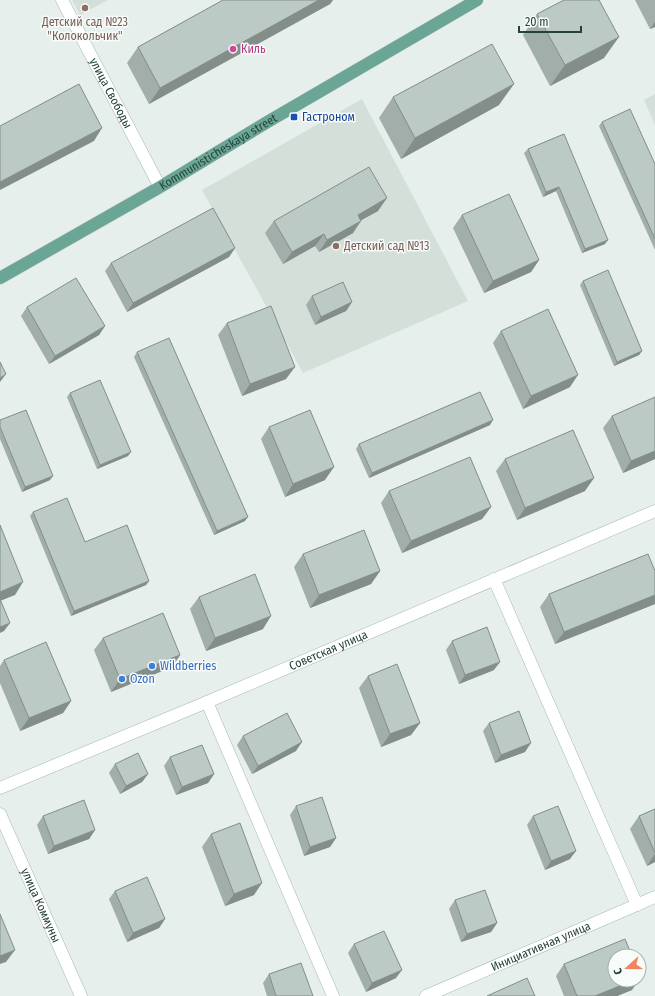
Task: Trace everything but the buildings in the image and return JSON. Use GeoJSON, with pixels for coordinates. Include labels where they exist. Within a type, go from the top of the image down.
{"type":"FeatureCollection","features":[{"type":"Feature","properties":{"kind":"main road","name":"Kommunisticheskaya street"},"geometry":{"type":"LineString","coordinates":[[0,278],[160,187],[269,121],[477,0]]}},
{"type":"Feature","properties":{"kind":"street","name":"улица Свободы"},"geometry":{"type":"LineString","coordinates":[[62,0],[160,187]]}},
{"type":"Feature","properties":{"kind":"street","name":"Советская улица"},"geometry":{"type":"LineString","coordinates":[[0,788],[207,702],[655,511]]}},
{"type":"Feature","properties":{"kind":"street"},"geometry":{"type":"LineString","coordinates":[[494,579],[637,905]]}},
{"type":"Feature","properties":{"kind":"street"},"geometry":{"type":"LineString","coordinates":[[207,702],[333,996]]}},
{"type":"Feature","properties":{"kind":"street","name":"улица Коммуны"},"geometry":{"type":"LineString","coordinates":[[0,814],[81,996]]}},
{"type":"Feature","properties":{"kind":"street","name":"Инициативная улица"},"geometry":{"type":"LineString","coordinates":[[426,996],[655,897]]}},
{"type":"Feature","properties":{"kind":"shaded area","name":"Детский сад №23 \"Колокольчик\""},"geometry":{"type":"Polygon","coordinates":[[[72,0],[108,0],[80,15],[72,0]]]}},
{"type":"Feature","properties":{"kind":"shaded area"},"geometry":{"type":"Polygon","coordinates":[[[655,94],[655,125],[644,100],[655,94]]]}},
{"type":"Feature","properties":{"kind":"shaded area","name":"Детский сад №13"},"geometry":{"type":"Polygon","coordinates":[[[362,99],[468,301],[303,373],[202,190],[362,99]]]}},
{"type":"Feature","properties":{"kind":"place","name":"Детский сад №23 \"Колокольчик\""},"geometry":{"type":"Point","coordinates":[85,8]}},
{"type":"Feature","properties":{"kind":"place","name":"Киль"},"geometry":{"type":"Point","coordinates":[233,49]}},
{"type":"Feature","properties":{"kind":"place","name":"Гастроном"},"geometry":{"type":"Point","coordinates":[294,117]}},
{"type":"Feature","properties":{"kind":"place","name":"Детский сад №13"},"geometry":{"type":"Point","coordinates":[336,246]}},
{"type":"Feature","properties":{"kind":"place","name":"Wildberries"},"geometry":{"type":"Point","coordinates":[152,666]}},
{"type":"Feature","properties":{"kind":"place","name":"Ozon"},"geometry":{"type":"Point","coordinates":[122,679]}}]}
